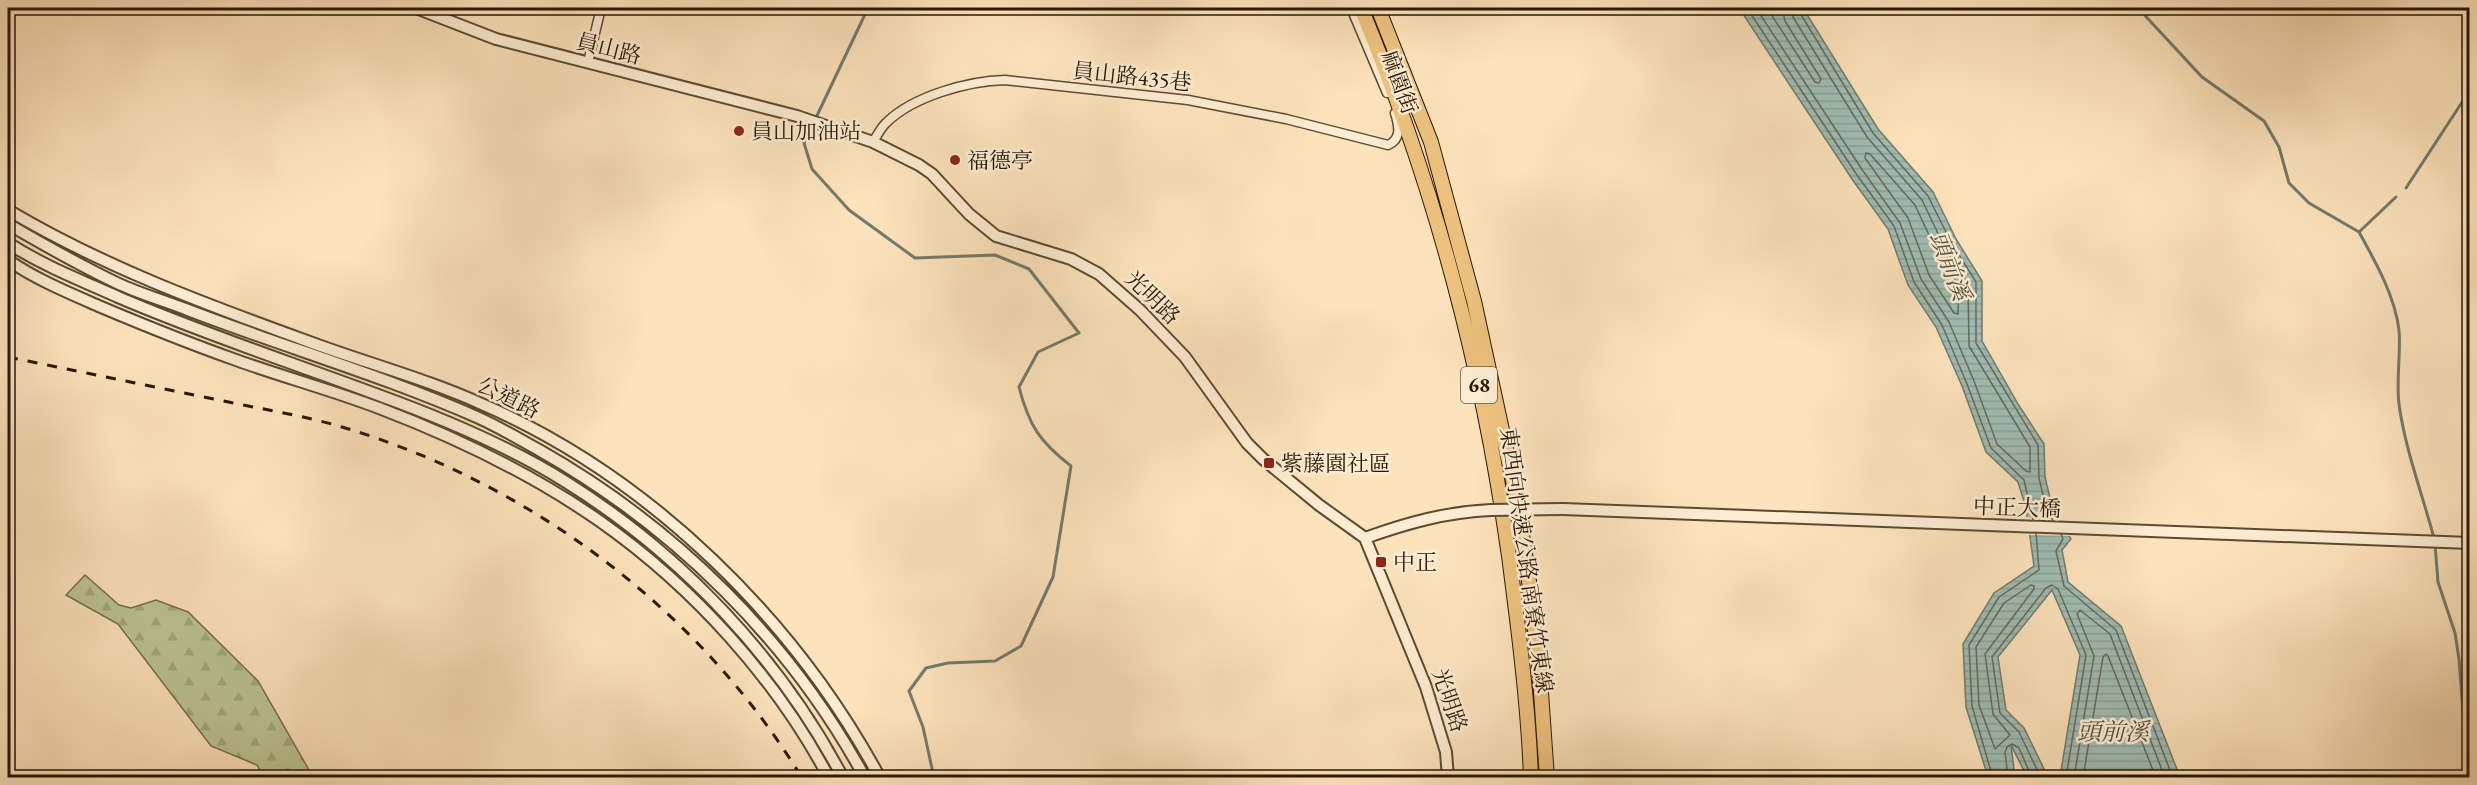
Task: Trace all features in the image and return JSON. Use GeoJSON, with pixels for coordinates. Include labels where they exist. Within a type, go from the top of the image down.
{"type":"FeatureCollection","features":[{"type":"Feature","properties":{"kind":"highway","name":"東西向快速公路 南寮竹東線"},"geometry":{"type":"LineString","coordinates":[[1361,8],[1427,185],[1470,342],[1507,534],[1522,666],[1531,777]]}},
{"type":"Feature","properties":{"kind":"highway","name":"東西向快速公路 南寮竹東線"},"geometry":{"type":"LineString","coordinates":[[1378,8],[1431,142],[1474,301],[1515,490],[1528,573],[1539,664],[1547,777]]}},
{"type":"Feature","properties":{"kind":"street","name":"員山路"},"geometry":{"type":"LineString","coordinates":[[416,8],[496,39],[797,116],[873,142]]}},
{"type":"Feature","properties":{"kind":"street"},"geometry":{"type":"LineString","coordinates":[[588,62],[601,8]]}},
{"type":"Feature","properties":{"kind":"street","name":"麻園街"},"geometry":{"type":"LineString","coordinates":[[1351,8],[1396,117],[1398,137]]}},
{"type":"Feature","properties":{"kind":"street","name":"員山路435巷"},"geometry":{"type":"LineString","coordinates":[[873,142],[886,123],[914,104],[979,81],[1005,80],[1188,100],[1286,119],[1380,144],[1394,143],[1398,137]]}},
{"type":"Feature","properties":{"kind":"street","name":"光明路"},"geometry":{"type":"LineString","coordinates":[[873,142],[926,170],[969,214],[996,236],[1084,264],[1113,285],[1185,357],[1247,443],[1318,505],[1365,538],[1429,695],[1446,752],[1448,777]]}},
{"type":"Feature","properties":{"kind":"street","name":"公道路"},"geometry":{"type":"LineString","coordinates":[[8,210],[120,284],[232,327],[381,379],[480,419],[572,469],[620,500],[689,557],[751,617],[820,704],[865,777]]}},
{"type":"Feature","properties":{"kind":"street","name":"公道路"},"geometry":{"type":"LineString","coordinates":[[8,224],[24,234],[485,405],[574,453],[630,489],[700,547],[762,610],[831,696],[880,777]]}},
{"type":"Feature","properties":{"kind":"street"},"geometry":{"type":"LineString","coordinates":[[32,225],[47,239],[64,248]]}},
{"type":"Feature","properties":{"kind":"street"},"geometry":{"type":"LineString","coordinates":[[24,234],[47,239]]}},
{"type":"Feature","properties":{"kind":"street"},"geometry":{"type":"LineString","coordinates":[[8,243],[37,262],[148,310],[238,346],[382,396],[489,441],[565,481],[609,510],[665,555],[743,634],[788,687],[812,722],[843,777]]}},
{"type":"Feature","properties":{"kind":"street"},"geometry":{"type":"LineString","coordinates":[[8,260],[31,276],[143,325],[235,360],[379,408],[482,453],[555,493],[601,523],[702,609],[777,695],[803,732],[829,777]]}},
{"type":"Feature","properties":{"kind":"street","name":"中正大橋"},"geometry":{"type":"LineString","coordinates":[[1365,538],[1411,521],[1461,511],[1563,509],[2469,543]]}},
{"type":"Feature","properties":{"kind":"street"},"geometry":{"type":"LineString","coordinates":[[796,672],[807,664]]}},
{"type":"Feature","properties":{"kind":"green space"},"geometry":{"type":"Polygon","coordinates":[[[85,575],[119,605],[131,608],[156,600],[188,612],[258,681],[313,777],[264,777],[257,765],[211,746],[118,624],[66,595],[85,575]]]}},
{"type":"Feature","properties":{"kind":"water","name":"頭前溪"},"geometry":{"type":"Polygon","coordinates":[[[1739,8],[1803,8],[1878,129],[1933,192],[1956,239],[1982,281],[1982,341],[2044,444],[2045,477],[2052,506],[2071,539],[2062,550],[2068,582],[2121,626],[2180,777],[2060,777],[2080,655],[2052,590],[1998,657],[2006,710],[2024,728],[2048,777],[2027,777],[2011,745],[2015,777],[1988,777],[1966,707],[1963,644],[1994,593],[2034,566],[2026,508],[2018,482],[1986,452],[1962,386],[1936,327],[1908,285],[1888,229],[1852,179],[1739,8]]]}},
{"type":"Feature","properties":{"kind":"pier"},"geometry":{"type":"Polygon","coordinates":[[[2024,517],[2063,519],[2073,536],[2027,535],[2024,517]]]}},
{"type":"Feature","properties":{"kind":"waterway"},"geometry":{"type":"LineString","coordinates":[[868,8],[804,143],[812,169],[849,210],[915,258],[995,255],[1029,269],[1079,333],[1038,352],[1019,387],[1027,412],[1037,432],[1051,449],[1071,466],[1053,577],[1021,646],[995,661],[948,663],[926,668],[909,691],[923,727],[934,778]]}},
{"type":"Feature","properties":{"kind":"waterway"},"geometry":{"type":"LineString","coordinates":[[2138,8],[2202,77],[2264,121],[2279,147],[2289,183],[2309,203],[2359,232]]}},
{"type":"Feature","properties":{"kind":"waterway"},"geometry":{"type":"LineString","coordinates":[[2406,188],[2470,90]]}},
{"type":"Feature","properties":{"kind":"waterway"},"geometry":{"type":"LineString","coordinates":[[2396,197],[2359,232],[2384,279],[2397,317],[2399,404],[2410,454],[2434,538]]}},
{"type":"Feature","properties":{"kind":"waterway"},"geometry":{"type":"LineString","coordinates":[[2435,544],[2438,582],[2455,633],[2465,739],[2470,748]]}},
{"type":"Feature","properties":{"kind":"railway"},"geometry":{"type":"LineString","coordinates":[[8,357],[327,423],[412,451],[479,482],[543,518],[604,560],[661,608],[714,660],[761,717],[802,778]]}},
{"type":"Feature","properties":{"kind":"place","name":"員山加油站"},"geometry":{"type":"Point","coordinates":[739,131]}},
{"type":"Feature","properties":{"kind":"place","name":"福德亭"},"geometry":{"type":"Point","coordinates":[955,160]}},
{"type":"Feature","properties":{"kind":"place","name":"紫藤園社區"},"geometry":{"type":"Point","coordinates":[1269,463]}},
{"type":"Feature","properties":{"kind":"place","name":"中正"},"geometry":{"type":"Point","coordinates":[1381,562]}}]}
